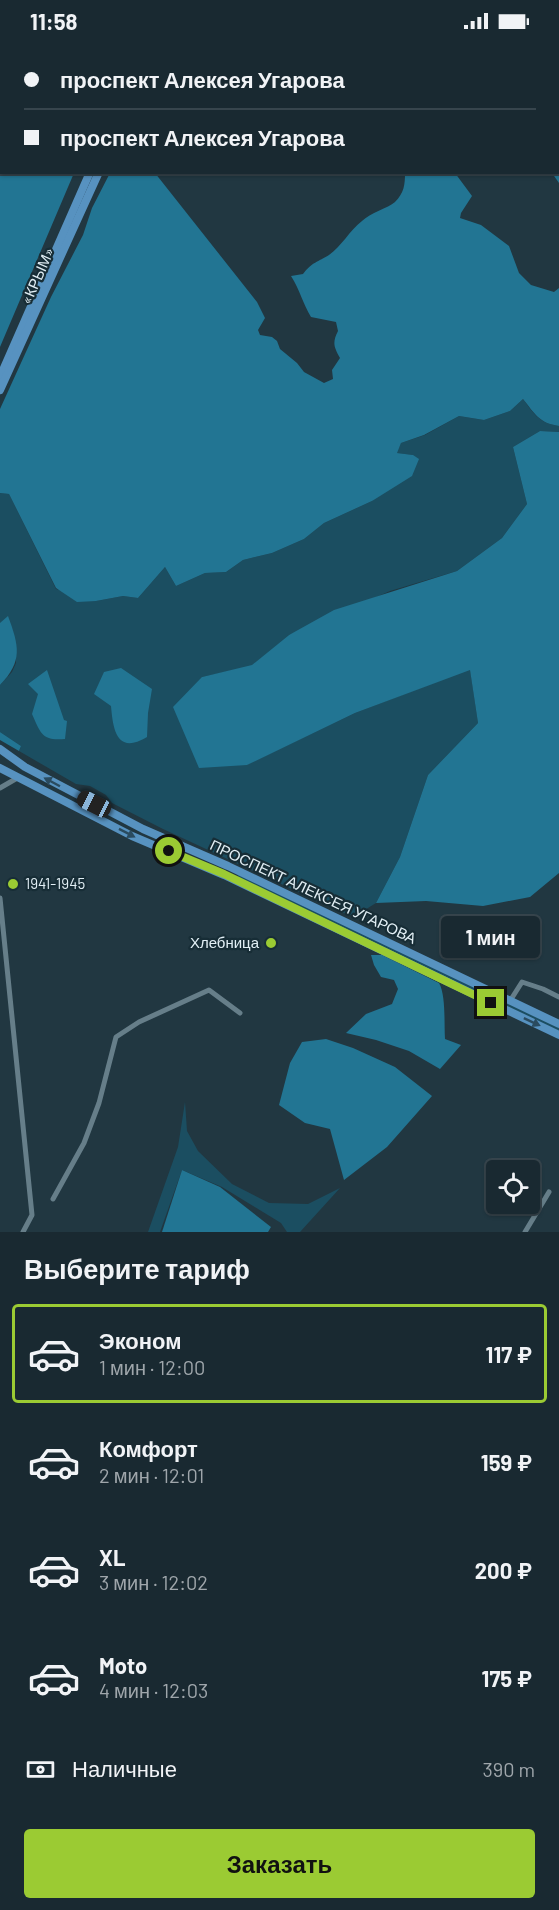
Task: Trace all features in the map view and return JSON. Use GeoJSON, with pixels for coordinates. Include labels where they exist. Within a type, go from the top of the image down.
{"type":"FeatureCollection","features":[{"type":"Feature","properties":{"kind":"main road","name":"«КРЫМ»"},"geometry":{"type":"LineString","coordinates":[[0,377],[89,174]]}},
{"type":"Feature","properties":{"kind":"main road","name":"«КРЫМ»"},"geometry":{"type":"LineString","coordinates":[[0,390],[98,174]]}},
{"type":"Feature","properties":{"kind":"main road","name":"ПРОСПЕКТ АЛЕКСЕЯ УГАРОВА"},"geometry":{"type":"LineString","coordinates":[[0,749],[25,767],[143,829],[559,1035]]}},
{"type":"Feature","properties":{"kind":"main road"},"geometry":{"type":"LineString","coordinates":[[20,777],[25,767]]}},
{"type":"Feature","properties":{"kind":"main road","name":"ПРОСПЕКТ АЛЕКСЕЯ УГАРОВА"},"geometry":{"type":"LineString","coordinates":[[0,768],[132,836],[226,870],[559,1024]]}},
{"type":"Feature","properties":{"kind":"street"},"geometry":{"type":"LineString","coordinates":[[0,788],[20,777]]}},
{"type":"Feature","properties":{"kind":"street"},"geometry":{"type":"LineString","coordinates":[[0,898],[32,1215],[23,1232]]}},
{"type":"Feature","properties":{"kind":"street"},"geometry":{"type":"LineString","coordinates":[[510,1001],[522,982],[559,997]]}},
{"type":"Feature","properties":{"kind":"street"},"geometry":{"type":"LineString","coordinates":[[53,1199],[84,1143],[99,1103],[117,1037],[139,1022],[208,990],[240,1014]]}},
{"type":"Feature","properties":{"kind":"street"},"geometry":{"type":"LineString","coordinates":[[525,1232],[549,1192]]}},
{"type":"Feature","properties":{"kind":"shaded area"},"geometry":{"type":"Polygon","coordinates":[[[0,174],[74,174],[0,347],[0,174]]]}},
{"type":"Feature","properties":{"kind":"shaded area"},"geometry":{"type":"Polygon","coordinates":[[[109,174],[156,174],[257,302],[265,318],[258,330],[260,335],[272,337],[277,341],[280,349],[304,372],[324,383],[333,379],[332,370],[340,358],[334,345],[338,331],[336,322],[311,317],[291,276],[303,274],[312,265],[333,252],[365,218],[395,202],[403,189],[405,174],[456,174],[472,196],[460,218],[481,225],[509,246],[519,273],[531,285],[554,292],[559,288],[559,426],[542,420],[523,399],[510,411],[484,420],[459,416],[424,435],[401,443],[397,453],[413,455],[419,459],[412,476],[372,501],[324,523],[304,539],[272,553],[243,560],[226,572],[205,573],[176,586],[165,567],[138,598],[123,596],[77,602],[56,588],[9,494],[0,493],[0,409],[51,297],[83,235],[92,208],[109,174]]]}},
{"type":"Feature","properties":{"kind":"shaded area"},"geometry":{"type":"Polygon","coordinates":[[[553,174],[559,174],[559,183],[553,174]]]}},
{"type":"Feature","properties":{"kind":"shaded area"},"geometry":{"type":"Polygon","coordinates":[[[523,399],[542,420],[559,426],[559,432],[540,431],[513,447],[527,504],[502,538],[457,571],[390,591],[289,635],[252,666],[202,677],[246,765],[355,713],[470,669],[478,723],[428,775],[400,857],[376,903],[355,916],[346,914],[112,803],[106,795],[90,786],[76,784],[19,751],[21,746],[0,732],[0,685],[12,672],[16,656],[0,623],[0,493],[9,494],[56,589],[96,601],[123,596],[138,598],[165,567],[176,586],[205,573],[226,572],[243,560],[272,553],[304,539],[324,523],[372,501],[413,455],[396,453],[401,443],[425,435],[459,416],[484,420],[510,411],[523,399]]]}},
{"type":"Feature","properties":{"kind":"shaded area"},"geometry":{"type":"Polygon","coordinates":[[[540,431],[559,432],[559,873],[530,897],[483,906],[426,901],[376,903],[400,857],[428,775],[478,723],[470,670],[355,713],[247,765],[199,768],[173,707],[202,677],[252,665],[289,635],[334,610],[457,571],[502,538],[527,504],[513,447],[540,431]]]}},
{"type":"Feature","properties":{"kind":"shaded area"},"geometry":{"type":"Polygon","coordinates":[[[8,616],[15,636],[17,653],[16,661],[0,685],[0,623],[8,616]]]}},
{"type":"Feature","properties":{"kind":"shaded area"},"geometry":{"type":"Polygon","coordinates":[[[121,668],[152,689],[147,737],[137,742],[129,743],[118,737],[113,724],[111,706],[94,694],[104,672],[121,668]]]}},
{"type":"Feature","properties":{"kind":"shaded area"},"geometry":{"type":"Polygon","coordinates":[[[47,670],[64,720],[67,721],[65,739],[51,739],[43,735],[32,714],[38,694],[28,684],[47,670]]]}},
{"type":"Feature","properties":{"kind":"shaded area"},"geometry":{"type":"Polygon","coordinates":[[[0,732],[21,746],[19,751],[0,740],[0,732]]]}},
{"type":"Feature","properties":{"kind":"shaded area"},"geometry":{"type":"Polygon","coordinates":[[[237,874],[559,1028],[559,1031],[239,878],[237,874]]]}},
{"type":"Feature","properties":{"kind":"shaded area"},"geometry":{"type":"Polygon","coordinates":[[[371,955],[382,955],[439,983],[444,1002],[445,1039],[461,1045],[440,1069],[409,1051],[346,1033],[366,1014],[392,1004],[398,989],[394,980],[381,977],[371,955]]]}},
{"type":"Feature","properties":{"kind":"shaded area"},"geometry":{"type":"Polygon","coordinates":[[[326,1039],[353,1048],[395,1067],[432,1096],[387,1147],[344,1180],[330,1129],[305,1123],[279,1105],[290,1063],[302,1042],[326,1039]]]}},
{"type":"Feature","properties":{"kind":"shaded area"},"geometry":{"type":"Polygon","coordinates":[[[185,1102],[187,1131],[198,1151],[232,1184],[269,1203],[308,1204],[340,1188],[300,1232],[287,1232],[281,1223],[222,1187],[182,1170],[160,1232],[148,1232],[178,1147],[185,1102]]]}},
{"type":"Feature","properties":{"kind":"shaded area"},"geometry":{"type":"Polygon","coordinates":[[[182,1170],[220,1187],[271,1227],[268,1232],[162,1232],[182,1170]]]}},
{"type":"Feature","properties":{"kind":"place","name":"1941-1945"},"geometry":{"type":"Point","coordinates":[13,884]}},
{"type":"Feature","properties":{"kind":"place","name":"Хлебница"},"geometry":{"type":"Point","coordinates":[271,943]}},
{"type":"Feature","properties":{"kind":"route"},"geometry":{"type":"LineString","coordinates":[[169,851],[224,874],[491,1003]]}}]}
